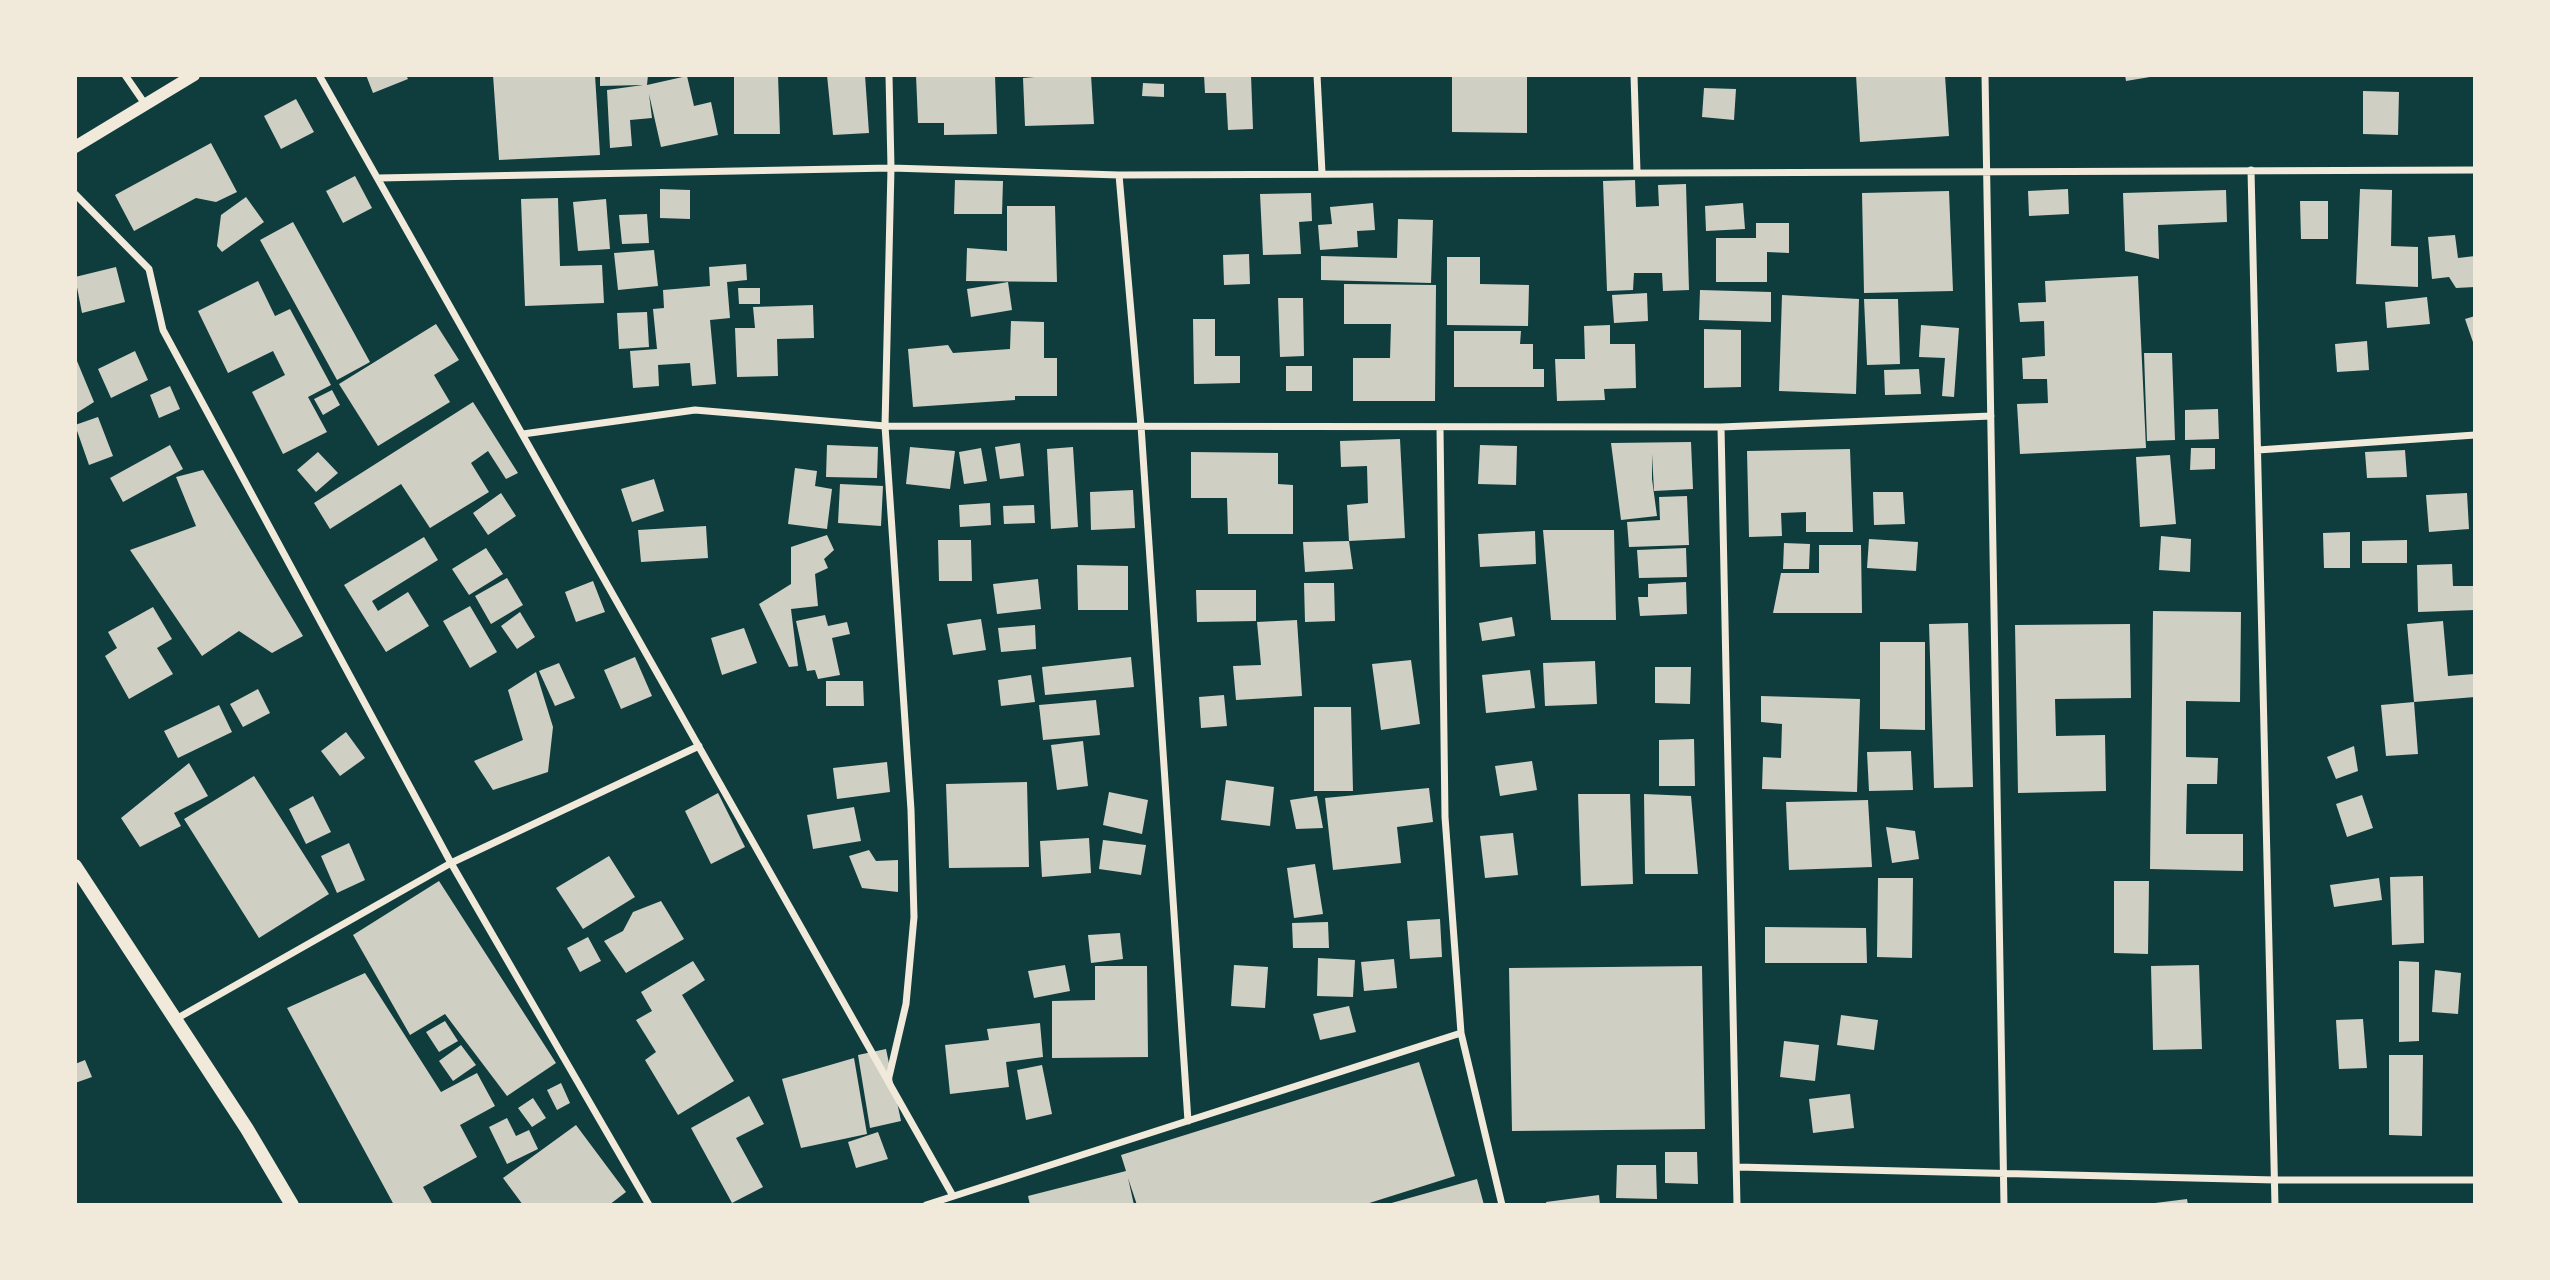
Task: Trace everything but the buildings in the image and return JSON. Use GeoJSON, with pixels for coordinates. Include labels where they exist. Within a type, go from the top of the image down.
{"type":"FeatureCollection","features":[{"type":"Feature","properties":{"kind":"main road"},"geometry":{"type":"LineString","coordinates":[[75,866],[176,1019],[292,1205]]}},
{"type":"Feature","properties":{"kind":"street"},"geometry":{"type":"LineString","coordinates":[[124,75],[145,104]]}},
{"type":"Feature","properties":{"kind":"street"},"geometry":{"type":"LineString","coordinates":[[75,146],[194,75]]}},
{"type":"Feature","properties":{"kind":"street"},"geometry":{"type":"LineString","coordinates":[[318,75],[379,178],[953,1196]]}},
{"type":"Feature","properties":{"kind":"street"},"geometry":{"type":"LineString","coordinates":[[888,1081],[906,1004],[914,917],[911,810],[885,426],[891,168],[889,75]]}},
{"type":"Feature","properties":{"kind":"street"},"geometry":{"type":"LineString","coordinates":[[1317,75],[1322,173]]}},
{"type":"Feature","properties":{"kind":"street"},"geometry":{"type":"LineString","coordinates":[[1634,75],[1637,172]]}},
{"type":"Feature","properties":{"kind":"street"},"geometry":{"type":"LineString","coordinates":[[1985,75],[2004,1205]]}},
{"type":"Feature","properties":{"kind":"street"},"geometry":{"type":"LineString","coordinates":[[379,178],[891,168],[1119,175],[2475,170]]}},
{"type":"Feature","properties":{"kind":"street"},"geometry":{"type":"LineString","coordinates":[[2251,170],[2275,1205]]}},
{"type":"Feature","properties":{"kind":"street"},"geometry":{"type":"LineString","coordinates":[[1119,175],[1141,426],[1188,1121]]}},
{"type":"Feature","properties":{"kind":"street"},"geometry":{"type":"LineString","coordinates":[[75,194],[149,269],[163,330],[451,863],[649,1205]]}},
{"type":"Feature","properties":{"kind":"street"},"geometry":{"type":"LineString","coordinates":[[523,434],[695,410],[885,426],[1721,427],[1991,416]]}},
{"type":"Feature","properties":{"kind":"street"},"geometry":{"type":"LineString","coordinates":[[1721,427],[1737,1205]]}},
{"type":"Feature","properties":{"kind":"street"},"geometry":{"type":"LineString","coordinates":[[1440,428],[1445,817],[1461,1033],[1502,1205]]}},
{"type":"Feature","properties":{"kind":"street"},"geometry":{"type":"LineString","coordinates":[[2258,450],[2475,435]]}},
{"type":"Feature","properties":{"kind":"street"},"geometry":{"type":"LineString","coordinates":[[176,1019],[451,863],[699,746]]}},
{"type":"Feature","properties":{"kind":"street"},"geometry":{"type":"LineString","coordinates":[[926,1205],[1461,1033]]}},
{"type":"Feature","properties":{"kind":"street"},"geometry":{"type":"LineString","coordinates":[[1737,1167],[2274,1180],[2475,1180]]}}]}
